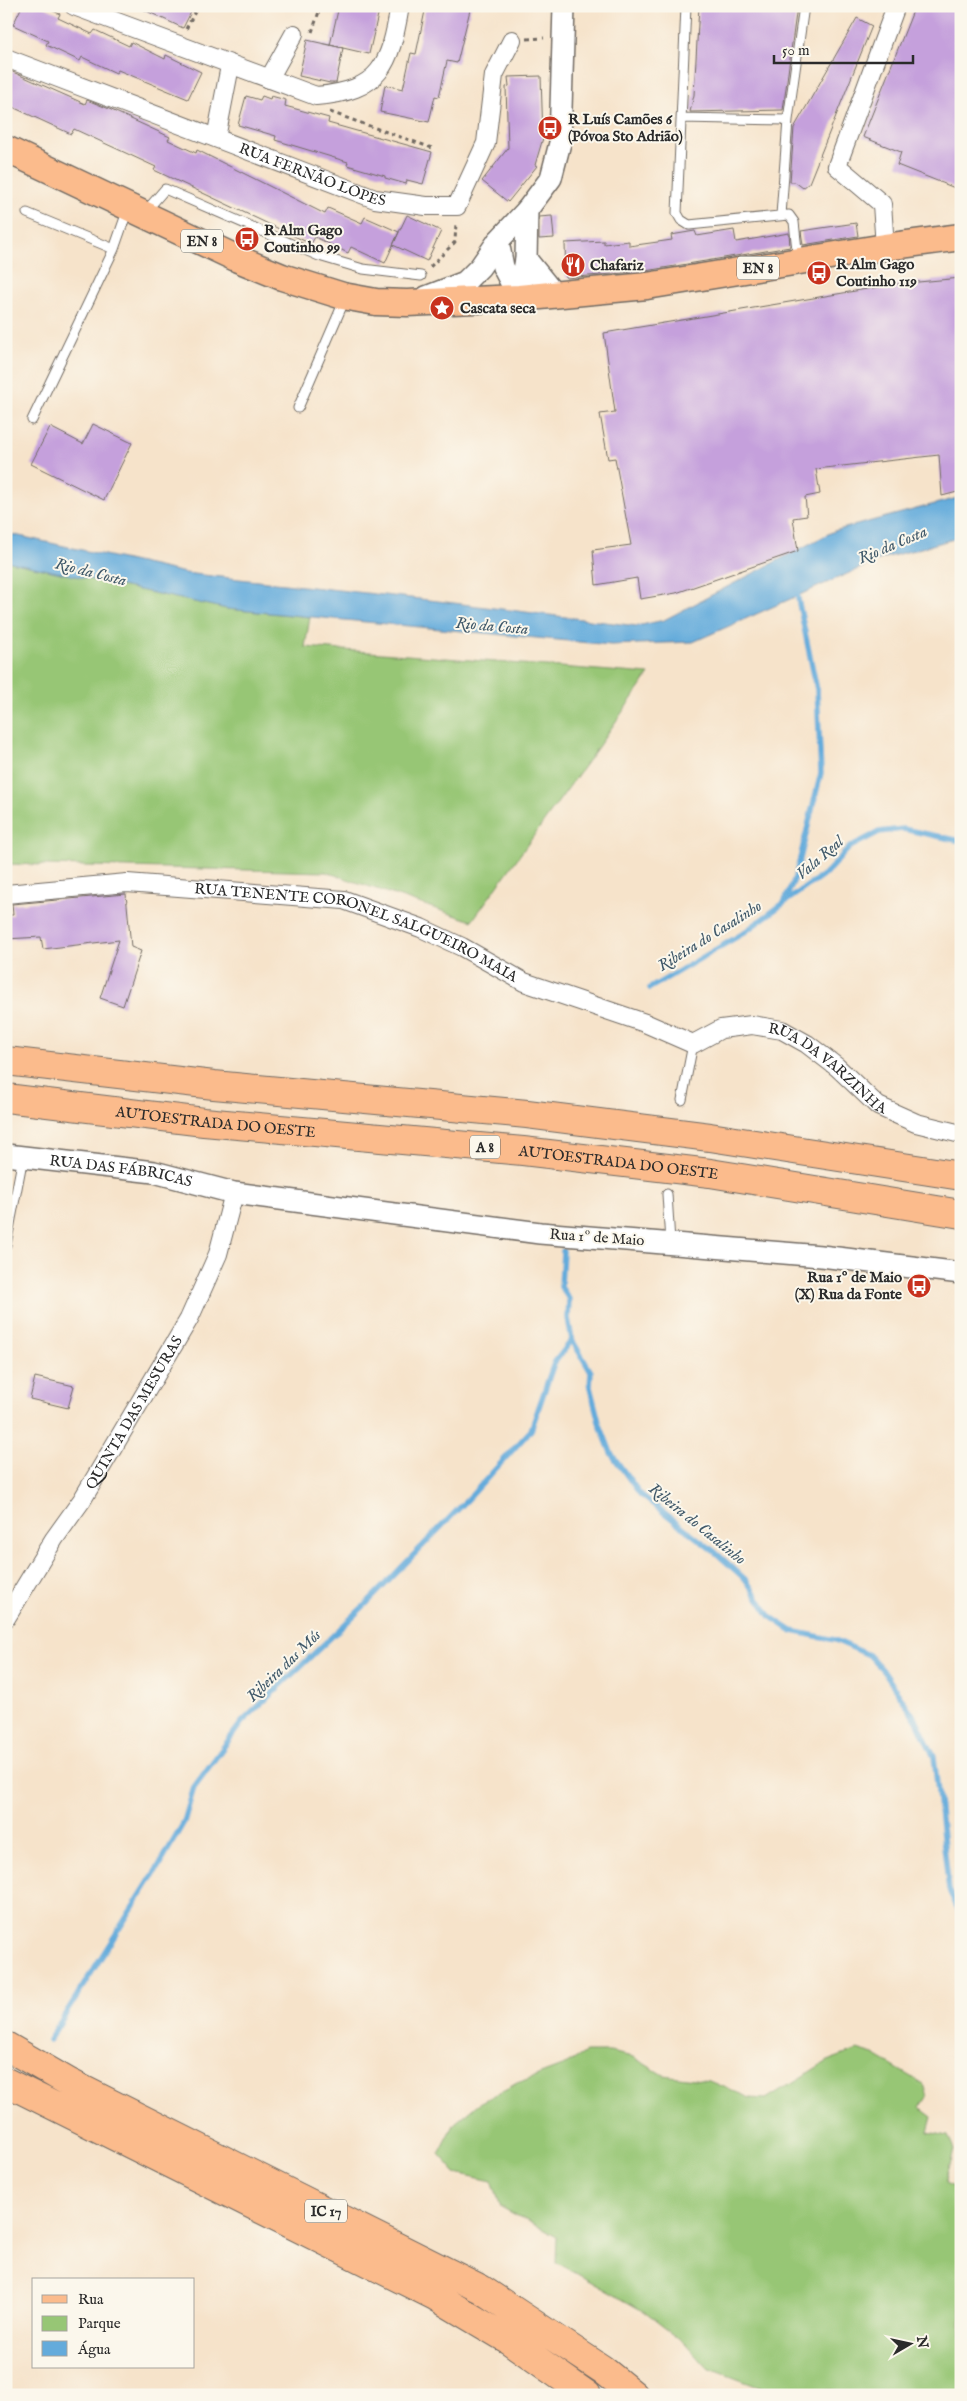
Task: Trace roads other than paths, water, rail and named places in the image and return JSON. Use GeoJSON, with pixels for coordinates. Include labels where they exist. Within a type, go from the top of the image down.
{"type":"FeatureCollection","features":[{"type":"Feature","properties":{"kind":"highway"},"geometry":{"type":"LineString","coordinates":[[6,1060],[214,1085],[546,1117],[710,1137],[961,1176]]}},
{"type":"Feature","properties":{"kind":"highway","name":"AUTOESTRADA DO OESTE"},"geometry":{"type":"LineString","coordinates":[[6,1098],[204,1122],[523,1151],[710,1173],[961,1214]]}},
{"type":"Feature","properties":{"kind":"highway","name":"IC 17"},"geometry":{"type":"LineString","coordinates":[[6,2046],[70,2083],[481,2289],[602,2369],[634,2395]]}},
{"type":"Feature","properties":{"kind":"highway","name":"IC 17"},"geometry":{"type":"LineString","coordinates":[[6,2082],[435,2296],[509,2340],[587,2395]]}},
{"type":"Feature","properties":{"kind":"main road","name":"EN 8"},"geometry":{"type":"LineString","coordinates":[[6,149],[238,259],[282,277],[346,297],[407,303],[519,298],[647,286],[885,247],[961,237]]}},
{"type":"Feature","properties":{"kind":"street"},"geometry":{"type":"LineString","coordinates":[[74,6],[230,66],[316,96],[341,94],[373,79],[384,64],[393,45],[400,6]]}},
{"type":"Feature","properties":{"kind":"street"},"geometry":{"type":"LineString","coordinates":[[407,303],[465,282],[480,268],[498,240],[527,210],[551,178],[560,143],[564,6]]}},
{"type":"Feature","properties":{"kind":"street"},"geometry":{"type":"LineString","coordinates":[[885,247],[882,204],[837,166],[896,6]]}},
{"type":"Feature","properties":{"kind":"street"},"geometry":{"type":"LineString","coordinates":[[269,79],[294,34]]}},
{"type":"Feature","properties":{"kind":"street","name":"RUA FERNÃO LOPES"},"geometry":{"type":"LineString","coordinates":[[6,58],[375,198],[426,206],[457,206],[486,144],[494,75],[512,40]]}},
{"type":"Feature","properties":{"kind":"street"},"geometry":{"type":"LineString","coordinates":[[216,138],[230,66]]}},
{"type":"Feature","properties":{"kind":"street"},"geometry":{"type":"LineString","coordinates":[[519,298],[526,259],[527,210]]}},
{"type":"Feature","properties":{"kind":"street"},"geometry":{"type":"LineString","coordinates":[[498,240],[503,267],[519,298]]}},
{"type":"Feature","properties":{"kind":"street"},"geometry":{"type":"LineString","coordinates":[[526,259],[555,295]]}},
{"type":"Feature","properties":{"kind":"street","name":"RUA TENENTE CORONEL SALGUEIRO MAIA"},"geometry":{"type":"LineString","coordinates":[[6,894],[127,883],[344,900],[462,946],[524,982],[645,1023],[693,1044]]}},
{"type":"Feature","properties":{"kind":"street","name":"RUA DA VARZINHA"},"geometry":{"type":"LineString","coordinates":[[693,1044],[721,1029],[752,1025],[782,1030],[807,1044],[837,1067],[878,1106],[916,1123],[961,1134]]}},
{"type":"Feature","properties":{"kind":"street","name":"RUA DAS FÁBRICAS"},"geometry":{"type":"LineString","coordinates":[[14,1155],[154,1172],[234,1193]]}},
{"type":"Feature","properties":{"kind":"street","name":"Rua 1º de Maio"},"geometry":{"type":"LineString","coordinates":[[234,1193],[540,1233],[670,1242],[821,1256],[961,1273]]}},
{"type":"Feature","properties":{"kind":"street","name":"QUINTA DAS MESURAS"},"geometry":{"type":"LineString","coordinates":[[6,1618],[54,1539],[82,1500],[189,1319],[218,1254],[234,1193]]}},
{"type":"Feature","properties":{"kind":"lane"},"geometry":{"type":"LineString","coordinates":[[686,6],[677,213],[681,220],[689,225],[789,215],[794,222],[798,261]]}},
{"type":"Feature","properties":{"kind":"lane"},"geometry":{"type":"LineString","coordinates":[[782,215],[788,120],[804,6]]}},
{"type":"Feature","properties":{"kind":"lane"},"geometry":{"type":"LineString","coordinates":[[681,118],[788,120]]}},
{"type":"Feature","properties":{"kind":"lane"},"geometry":{"type":"LineString","coordinates":[[32,420],[114,248],[137,210],[165,190],[319,256],[363,269],[421,276]]}},
{"type":"Feature","properties":{"kind":"lane"},"geometry":{"type":"LineString","coordinates":[[27,212],[114,248]]}},
{"type":"Feature","properties":{"kind":"lane"},"geometry":{"type":"LineString","coordinates":[[298,408],[346,297]]}},
{"type":"Feature","properties":{"kind":"lane"},"geometry":{"type":"LineString","coordinates":[[682,1100],[693,1044]]}},
{"type":"Feature","properties":{"kind":"lane"},"geometry":{"type":"LineString","coordinates":[[6,1246],[14,1155]]}},
{"type":"Feature","properties":{"kind":"lane"},"geometry":{"type":"LineString","coordinates":[[667,1194],[670,1242]]}},
{"type":"Feature","properties":{"kind":"water","name":"Rio da Costa"},"geometry":{"type":"Polygon","coordinates":[[[961,497],[961,537],[881,559],[693,642],[611,645],[227,609],[6,561],[6,533],[185,573],[438,601],[637,626],[664,620],[834,531],[961,497]]]}},
{"type":"Feature","properties":{"kind":"waterway","name":"Ribeira do Casalinho"},"geometry":{"type":"LineString","coordinates":[[650,988],[742,934],[784,903],[796,875],[821,773],[817,690],[796,589]]}},
{"type":"Feature","properties":{"kind":"waterway","name":"Vala Real"},"geometry":{"type":"LineString","coordinates":[[785,902],[827,872],[850,847],[879,832],[903,829],[961,841]]}},
{"type":"Feature","properties":{"kind":"waterway","name":"Ribeira do Casalinho"},"geometry":{"type":"LineString","coordinates":[[563,1251],[561,1287],[569,1299],[568,1318],[572,1340],[591,1372],[590,1387],[599,1422],[611,1453],[640,1494],[715,1552],[746,1580],[771,1617],[792,1631],[835,1640],[869,1655],[882,1669],[917,1721],[934,1757],[949,1890],[961,1915]]}},
{"type":"Feature","properties":{"kind":"waterway","name":"Ribeira das Mós"},"geometry":{"type":"LineString","coordinates":[[49,2040],[160,1864],[184,1822],[194,1787],[242,1722],[366,1604],[471,1496],[531,1430],[554,1363],[572,1340]]}},
{"type":"Feature","properties":{"kind":"place","name":"R Luís Camões 6 (Póvoa Sto Adrião)"},"geometry":{"type":"Point","coordinates":[550,128]}},
{"type":"Feature","properties":{"kind":"place","name":"R Alm Gago Coutinho 99"},"geometry":{"type":"Point","coordinates":[247,239]}},
{"type":"Feature","properties":{"kind":"place","name":"Chafariz"},"geometry":{"type":"Point","coordinates":[573,265]}},
{"type":"Feature","properties":{"kind":"place","name":"R Alm Gago Coutinho 119"},"geometry":{"type":"Point","coordinates":[819,273]}},
{"type":"Feature","properties":{"kind":"place","name":"Cascata seca"},"geometry":{"type":"Point","coordinates":[442,308]}},
{"type":"Feature","properties":{"kind":"place","name":"Rua 1º de Maio (X) Rua da Fonte"},"geometry":{"type":"Point","coordinates":[919,1286]}}]}
